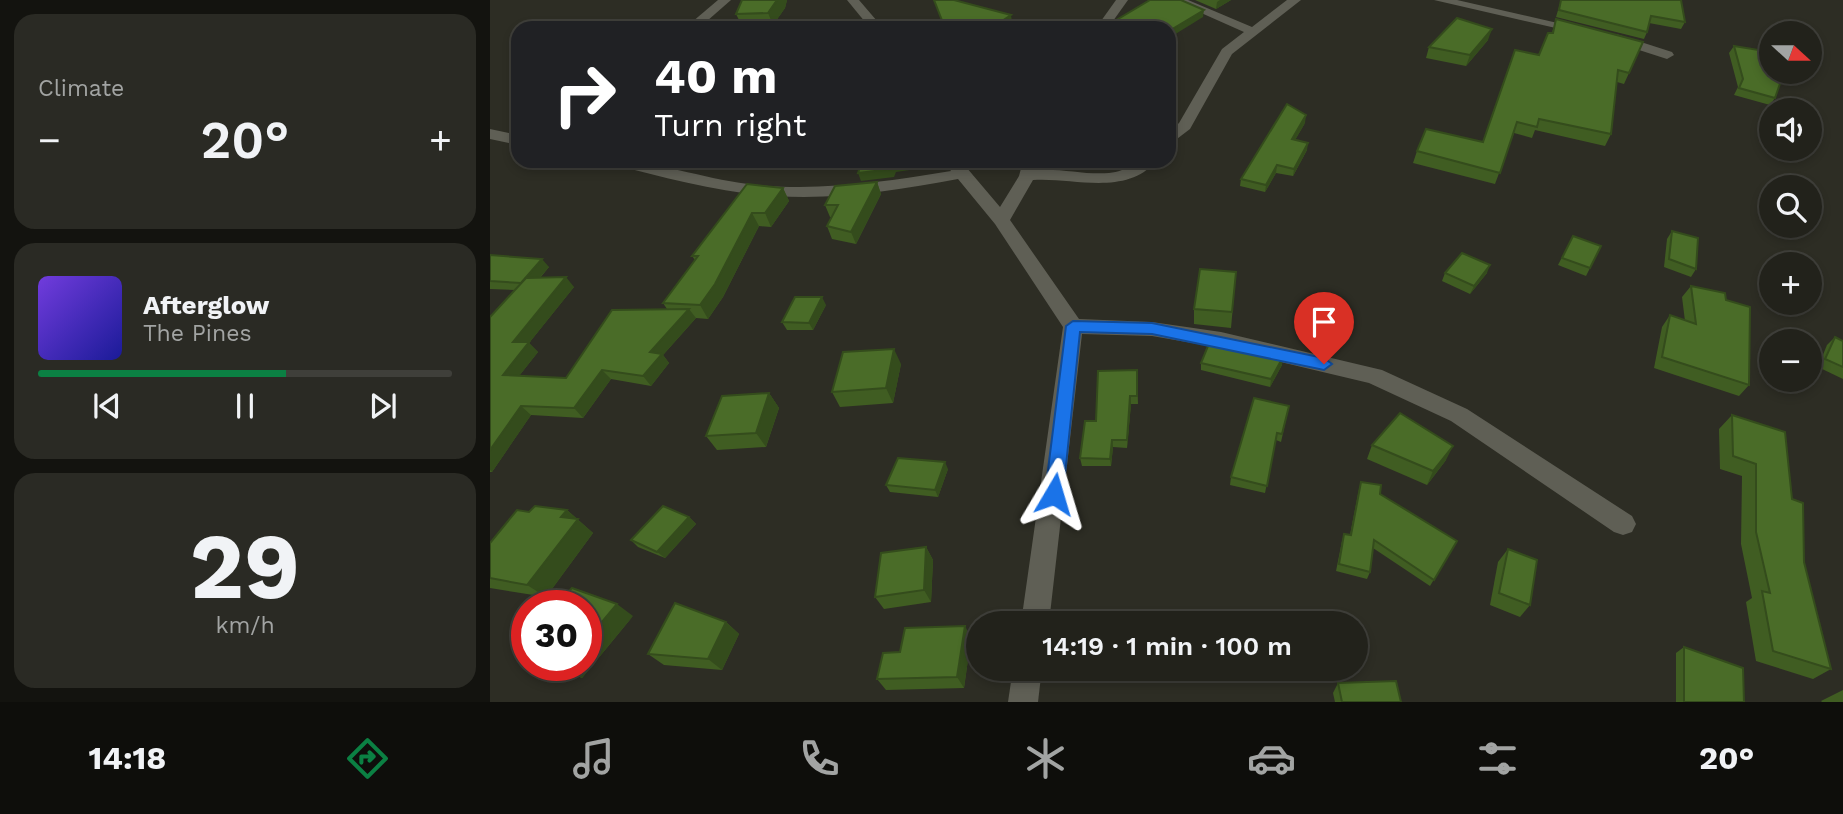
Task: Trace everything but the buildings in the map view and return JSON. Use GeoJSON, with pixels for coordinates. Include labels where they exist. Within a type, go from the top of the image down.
{"type":"FeatureCollection","features":[{"type":"Feature","properties":{"kind":"street"},"geometry":{"type":"LineString","coordinates":[[700,21],[725,0]]}},
{"type":"Feature","properties":{"kind":"street"},"geometry":{"type":"LineString","coordinates":[[852,0],[871,21]]}},
{"type":"Feature","properties":{"kind":"street"},"geometry":{"type":"LineString","coordinates":[[1107,21],[1122,0]]}},
{"type":"Feature","properties":{"kind":"street"},"geometry":{"type":"LineString","coordinates":[[1178,0],[1252,31]]}},
{"type":"Feature","properties":{"kind":"street"},"geometry":{"type":"LineString","coordinates":[[1176,134],[1185,126],[1227,52],[1295,0]]}},
{"type":"Feature","properties":{"kind":"street"},"geometry":{"type":"LineString","coordinates":[[1440,0],[1597,33],[1667,55]]}},
{"type":"Feature","properties":{"kind":"street"},"geometry":{"type":"LineString","coordinates":[[491,134],[511,126]]}},
{"type":"Feature","properties":{"kind":"street"},"geometry":{"type":"LineString","coordinates":[[491,134],[511,138]]}},
{"type":"Feature","properties":{"kind":"street"},"geometry":{"type":"LineString","coordinates":[[648,168],[711,183],[779,191],[887,187],[953,168]]}},
{"type":"Feature","properties":{"kind":"street"},"geometry":{"type":"LineString","coordinates":[[957,168],[1002,220],[1073,326],[1048,544],[1037,611]]}},
{"type":"Feature","properties":{"kind":"street"},"geometry":{"type":"LineString","coordinates":[[1002,220],[1029,169],[1110,179],[1138,172],[1142,168]]}},
{"type":"Feature","properties":{"kind":"street"},"geometry":{"type":"LineString","coordinates":[[1073,326],[1152,329],[1234,343],[1374,376],[1460,415],[1623,524]]}},
{"type":"Feature","properties":{"kind":"street"},"geometry":{"type":"LineString","coordinates":[[1023,702],[1026,681]]}},
{"type":"Feature","properties":{"kind":"route"},"geometry":{"type":"LineString","coordinates":[[1054,494],[1073,326],[1152,329],[1324,364]]}}]}
